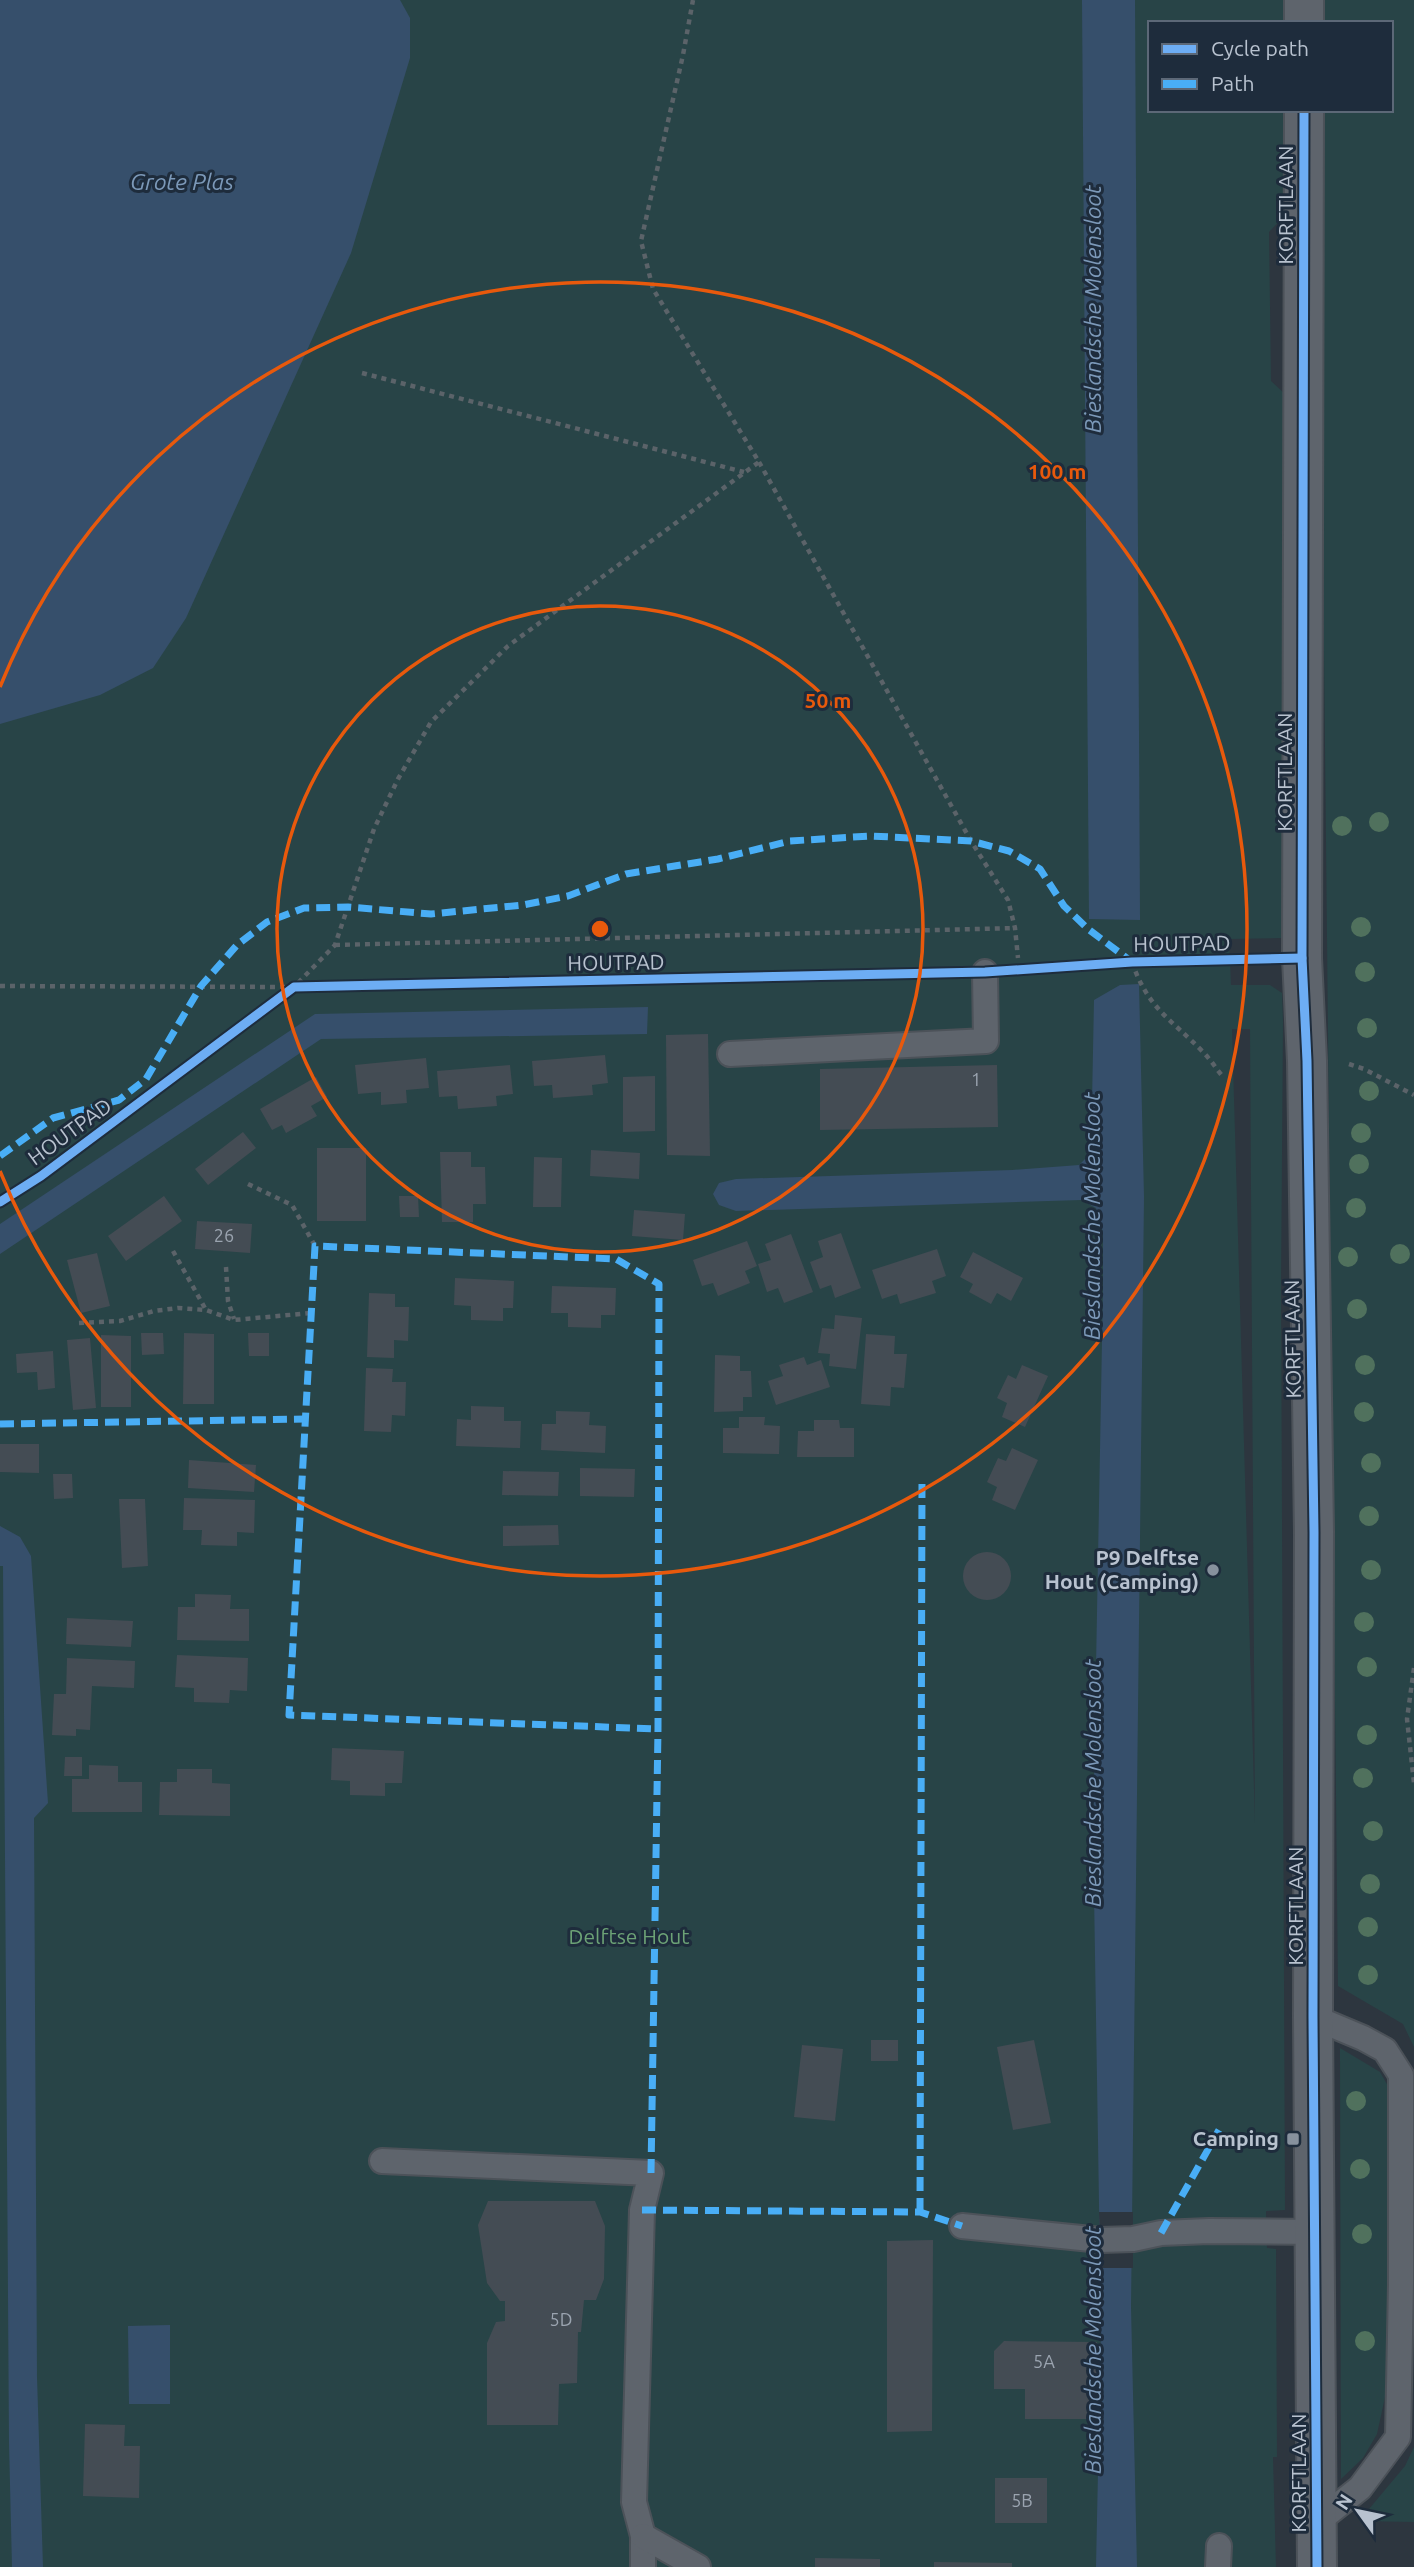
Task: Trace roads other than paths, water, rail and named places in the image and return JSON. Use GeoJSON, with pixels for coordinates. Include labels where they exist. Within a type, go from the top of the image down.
{"type":"FeatureCollection","features":[{"type":"Feature","properties":{"kind":"street"},"geometry":{"type":"LineString","coordinates":[[1304,0],[1304,21]]}},
{"type":"Feature","properties":{"kind":"street","name":"KORFTLAAN"},"geometry":{"type":"LineString","coordinates":[[1304,112],[1302,958],[1307,1061],[1314,1532],[1313,2017],[1317,2567]]}},
{"type":"Feature","properties":{"kind":"lane"},"geometry":{"type":"LineString","coordinates":[[730,1054],[986,1041],[985,972]]}},
{"type":"Feature","properties":{"kind":"lane"},"geometry":{"type":"LineString","coordinates":[[1313,2017],[1385,2050],[1401,2075],[1398,2437],[1360,2488],[1317,2522]]}},
{"type":"Feature","properties":{"kind":"lane"},"geometry":{"type":"LineString","coordinates":[[382,2161],[651,2173],[642,2210],[634,2502],[643,2536],[643,2567]]}},
{"type":"Feature","properties":{"kind":"lane"},"geometry":{"type":"LineString","coordinates":[[962,2226],[1101,2240],[1209,2231],[1316,2232]]}},
{"type":"Feature","properties":{"kind":"lane"},"geometry":{"type":"LineString","coordinates":[[643,2536],[698,2567]]}},
{"type":"Feature","properties":{"kind":"water","name":"Grote Plas"},"geometry":{"type":"Polygon","coordinates":[[[0,0],[400,0],[410,18],[410,58],[351,253],[186,618],[153,668],[100,695],[0,724],[0,0]]]}},
{"type":"Feature","properties":{"kind":"water","name":"Bieslandsche Molensloot"},"geometry":{"type":"Polygon","coordinates":[[[1082,0],[1135,0],[1140,920],[1089,919],[1082,0]]]}},
{"type":"Feature","properties":{"kind":"water"},"geometry":{"type":"Polygon","coordinates":[[[1139,984],[1144,1197],[1131,2307],[1137,2567],[1096,2567],[1101,2328],[1093,1830],[1103,1233],[1096,1208],[1081,1200],[736,1211],[719,1205],[713,1194],[719,1183],[736,1179],[1012,1170],[1079,1165],[1091,1153],[1094,1000],[1120,985],[1139,984]]]}},
{"type":"Feature","properties":{"kind":"water"},"geometry":{"type":"Polygon","coordinates":[[[648,1007],[647,1034],[321,1039],[0,1254],[0,1224],[315,1014],[648,1007]]]}},
{"type":"Feature","properties":{"kind":"water"},"geometry":{"type":"Polygon","coordinates":[[[0,1526],[20,1537],[31,1556],[48,1803],[34,1818],[37,2377],[43,2567],[12,2567],[3,1566],[0,1566],[0,1526]]]}},
{"type":"Feature","properties":{"kind":"water"},"geometry":{"type":"Polygon","coordinates":[[[170,2325],[170,2404],[129,2404],[128,2326],[170,2325]]]}},
{"type":"Feature","properties":{"kind":"place","name":"P9 Delftse Hout (Camping)"},"geometry":{"type":"Point","coordinates":[1213,1570]}},
{"type":"Feature","properties":{"kind":"place","name":"Camping"},"geometry":{"type":"Point","coordinates":[1293,2139]}},
{"type":"Feature","properties":{"kind":"park label","name":"Delftse Hout"},"geometry":{"type":"Point","coordinates":[629,1937]}}]}
